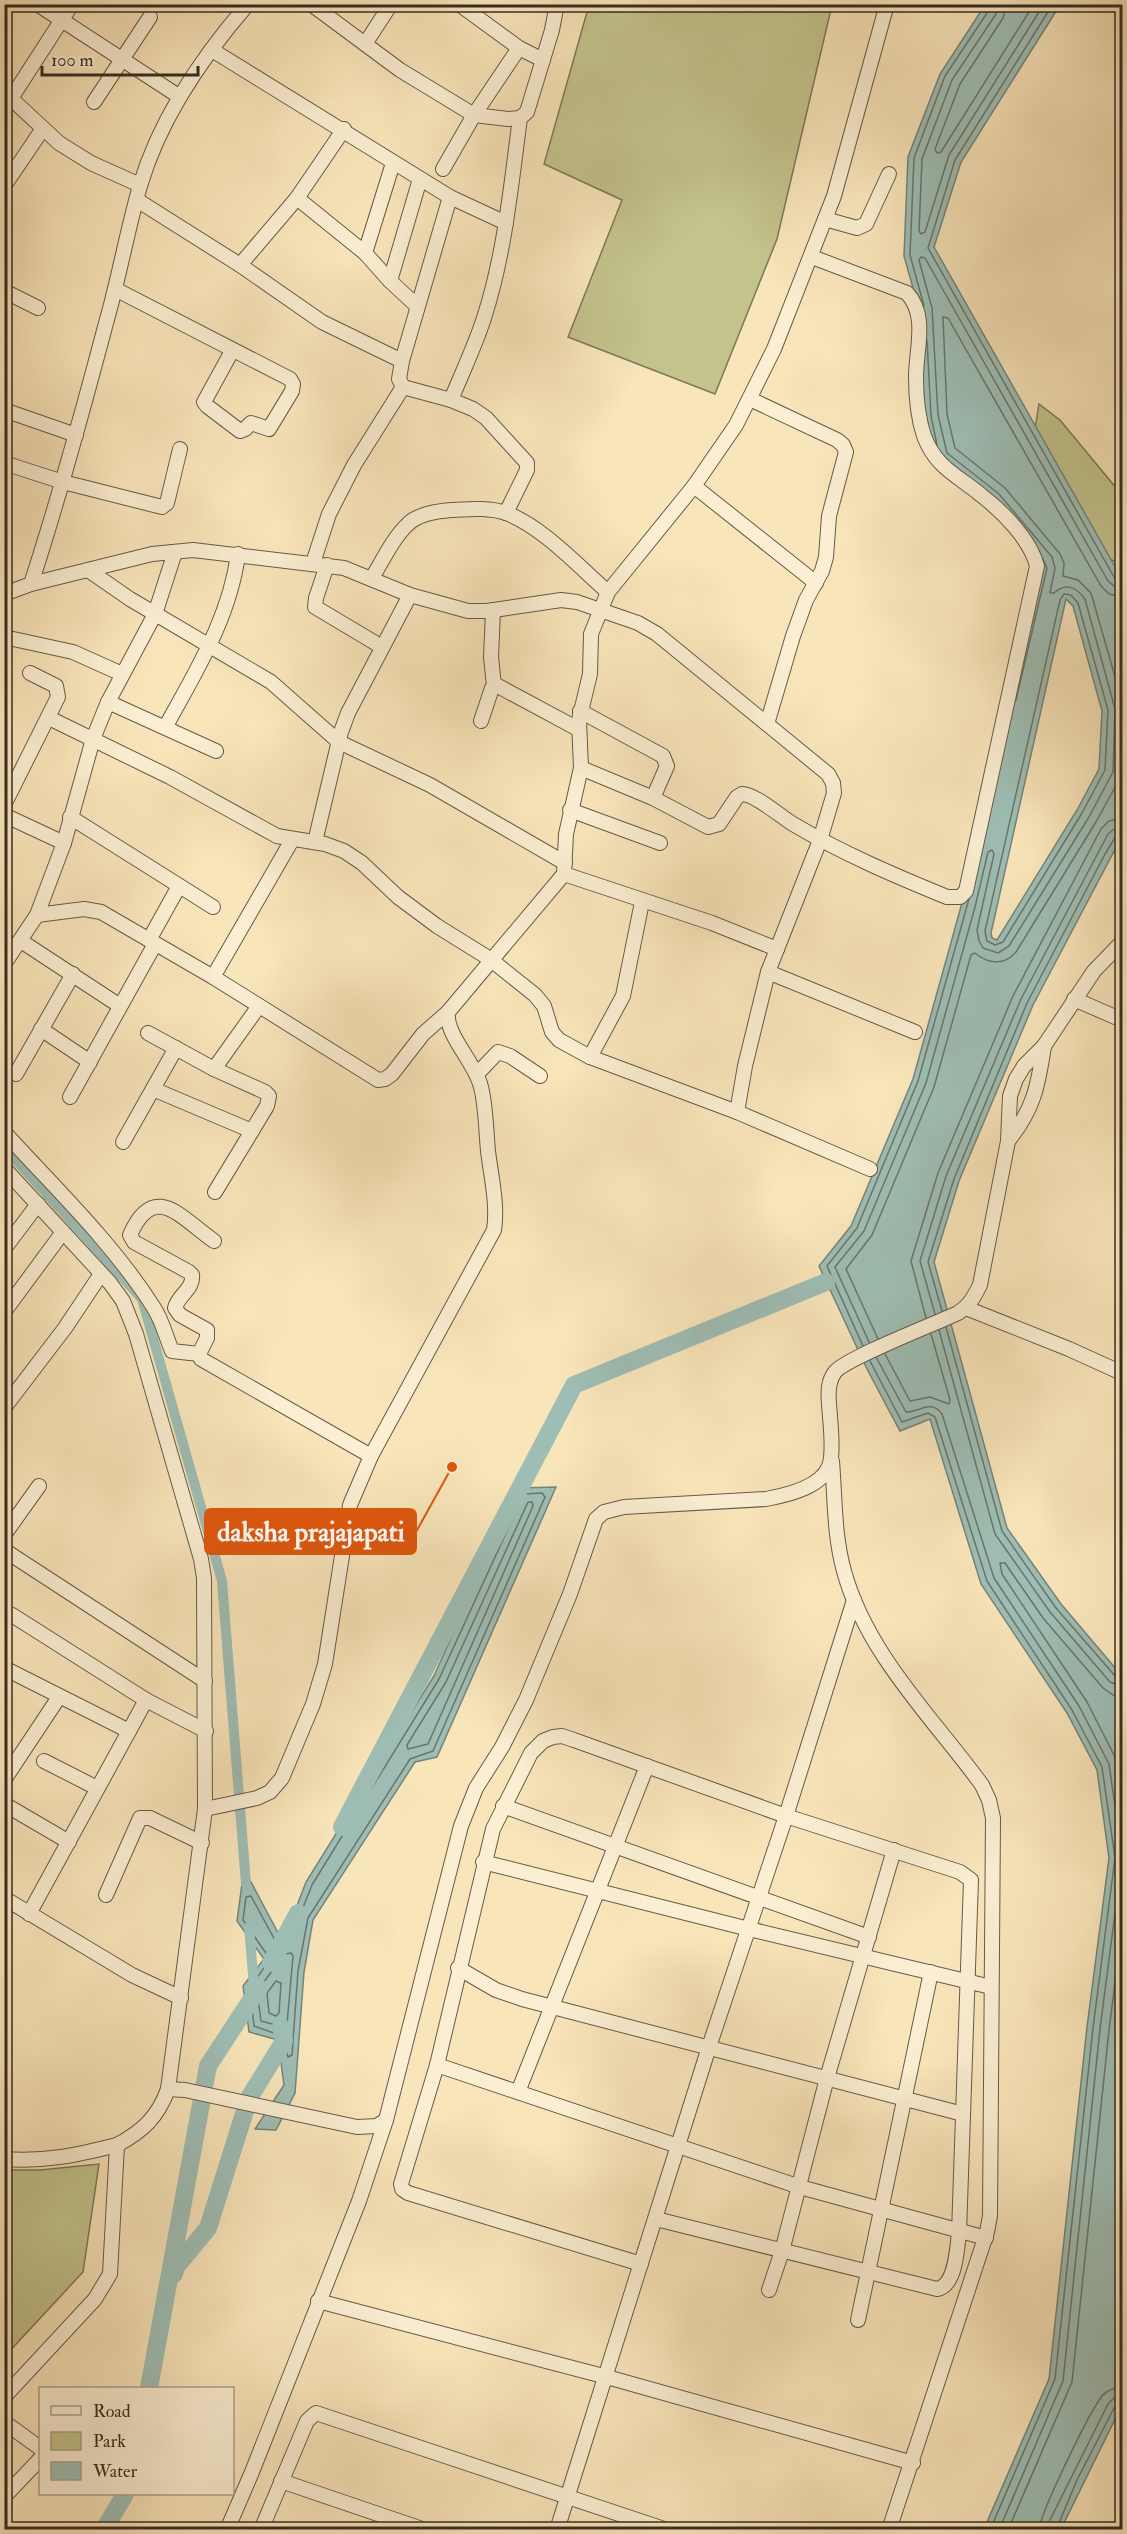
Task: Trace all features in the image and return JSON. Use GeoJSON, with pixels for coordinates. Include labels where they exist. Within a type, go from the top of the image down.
{"type":"FeatureCollection","features":[{"type":"Feature","properties":{"kind":"street"},"geometry":{"type":"LineString","coordinates":[[37,4],[180,97]]}},
{"type":"Feature","properties":{"kind":"street"},"geometry":{"type":"LineString","coordinates":[[72,4],[8,94],[42,130],[91,163],[140,185]]}},
{"type":"Feature","properties":{"kind":"street"},"geometry":{"type":"LineString","coordinates":[[31,584],[63,482],[116,289],[140,185],[157,142],[194,73],[248,4]]}},
{"type":"Feature","properties":{"kind":"street"},"geometry":{"type":"LineString","coordinates":[[311,4],[400,70],[474,115],[508,120],[520,118],[527,112],[557,4]]}},
{"type":"Feature","properties":{"kind":"street"},"geometry":{"type":"LineString","coordinates":[[365,44],[391,4]]}},
{"type":"Feature","properties":{"kind":"street"},"geometry":{"type":"LineString","coordinates":[[459,4],[519,48],[543,60]]}},
{"type":"Feature","properties":{"kind":"street"},"geometry":{"type":"LineString","coordinates":[[38,915],[93,909],[213,977],[378,1080],[385,1079],[392,1074],[423,1034],[448,1012],[490,959],[560,882],[565,869],[566,834],[570,810],[581,768],[578,729],[580,711],[590,674],[591,634],[608,592],[694,486],[736,424],[774,349],[825,219],[859,111],[887,4]]}},
{"type":"Feature","properties":{"kind":"street"},"geometry":{"type":"LineString","coordinates":[[94,102],[150,16]]}},
{"type":"Feature","properties":{"kind":"street"},"geometry":{"type":"LineString","coordinates":[[443,169],[474,115],[519,48]]}},
{"type":"Feature","properties":{"kind":"street"},"geometry":{"type":"LineString","coordinates":[[212,50],[344,129],[420,179],[506,223]]}},
{"type":"Feature","properties":{"kind":"street"},"geometry":{"type":"LineString","coordinates":[[451,400],[484,319],[506,223],[520,118]]}},
{"type":"Feature","properties":{"kind":"street"},"geometry":{"type":"LineString","coordinates":[[240,265],[297,198],[344,129]]}},
{"type":"Feature","properties":{"kind":"street"},"geometry":{"type":"LineString","coordinates":[[4,186],[42,130]]}},
{"type":"Feature","properties":{"kind":"street"},"geometry":{"type":"LineString","coordinates":[[365,253],[393,163]]}},
{"type":"Feature","properties":{"kind":"street"},"geometry":{"type":"LineString","coordinates":[[825,219],[862,228],[890,174]]}},
{"type":"Feature","properties":{"kind":"street"},"geometry":{"type":"LineString","coordinates":[[390,281],[420,179]]}},
{"type":"Feature","properties":{"kind":"street"},"geometry":{"type":"LineString","coordinates":[[450,196],[417,306],[399,379],[403,387],[451,400],[473,409],[486,418],[527,463],[527,470],[506,513]]}},
{"type":"Feature","properties":{"kind":"street"},"geometry":{"type":"LineString","coordinates":[[297,198],[365,253],[417,306]]}},
{"type":"Feature","properties":{"kind":"street"},"geometry":{"type":"LineString","coordinates":[[137,200],[240,265],[321,322],[402,361]]}},
{"type":"Feature","properties":{"kind":"street"},"geometry":{"type":"LineString","coordinates":[[581,768],[653,798],[708,827],[719,824],[737,797],[746,794],[820,840],[867,864],[947,897],[960,897],[966,891],[1037,566],[1029,545],[1003,516],[980,494],[944,469],[932,453],[924,435],[918,408],[916,376],[919,316],[916,303],[907,293],[812,256]]}},
{"type":"Feature","properties":{"kind":"street"},"geometry":{"type":"LineString","coordinates":[[116,289],[290,379],[293,384],[292,391],[268,429],[251,423],[245,429],[240,430],[204,402],[232,351]]}},
{"type":"Feature","properties":{"kind":"street"},"geometry":{"type":"LineString","coordinates":[[4,291],[38,308]]}},
{"type":"Feature","properties":{"kind":"street"},"geometry":{"type":"LineString","coordinates":[[313,563],[329,514],[354,465],[403,387]]}},
{"type":"Feature","properties":{"kind":"street"},"geometry":{"type":"LineString","coordinates":[[750,399],[837,440],[843,445],[845,460],[829,516],[826,557],[793,636],[767,724]]}},
{"type":"Feature","properties":{"kind":"street"},"geometry":{"type":"LineString","coordinates":[[4,410],[76,435]]}},
{"type":"Feature","properties":{"kind":"street"},"geometry":{"type":"LineString","coordinates":[[4,463],[63,482],[162,507],[167,503],[180,449]]}},
{"type":"Feature","properties":{"kind":"street"},"geometry":{"type":"LineString","coordinates":[[694,486],[816,583]]}},
{"type":"Feature","properties":{"kind":"street"},"geometry":{"type":"LineString","coordinates":[[372,578],[399,535],[410,522],[427,514],[444,510],[479,508],[506,513],[535,528],[608,592]]}},
{"type":"Feature","properties":{"kind":"street"},"geometry":{"type":"LineString","coordinates":[[4,594],[31,584],[153,554],[193,550],[327,565],[372,578],[410,595],[468,611],[493,610],[561,600],[577,602],[638,623],[657,634],[828,774],[833,783],[834,793],[820,840],[768,972],[745,1066],[737,1112]]}},
{"type":"Feature","properties":{"kind":"street"},"geometry":{"type":"LineString","coordinates":[[4,964],[38,915],[64,843],[93,739],[108,702],[155,614],[175,552]]}},
{"type":"Feature","properties":{"kind":"street"},"geometry":{"type":"LineString","coordinates":[[166,726],[209,645],[231,595],[238,554]]}},
{"type":"Feature","properties":{"kind":"street"},"geometry":{"type":"LineString","coordinates":[[327,565],[315,607],[382,647]]}},
{"type":"Feature","properties":{"kind":"street"},"geometry":{"type":"LineString","coordinates":[[88,570],[155,614],[271,682],[339,742],[430,785],[565,869],[642,902],[712,924],[777,949]]}},
{"type":"Feature","properties":{"kind":"street"},"geometry":{"type":"LineString","coordinates":[[315,842],[348,713],[410,595]]}},
{"type":"Feature","properties":{"kind":"street"},"geometry":{"type":"LineString","coordinates":[[481,721],[494,686],[490,657],[493,610]]}},
{"type":"Feature","properties":{"kind":"street"},"geometry":{"type":"LineString","coordinates":[[4,637],[73,652],[122,674]]}},
{"type":"Feature","properties":{"kind":"street"},"geometry":{"type":"LineString","coordinates":[[4,806],[49,718],[58,691],[56,686],[30,673]]}},
{"type":"Feature","properties":{"kind":"street"},"geometry":{"type":"LineString","coordinates":[[494,686],[498,686],[578,729]]}},
{"type":"Feature","properties":{"kind":"street"},"geometry":{"type":"LineString","coordinates":[[108,702],[166,726],[216,751]]}},
{"type":"Feature","properties":{"kind":"street"},"geometry":{"type":"LineString","coordinates":[[580,711],[663,756],[667,766],[653,798]]}},
{"type":"Feature","properties":{"kind":"street"},"geometry":{"type":"LineString","coordinates":[[49,718],[215,800],[277,836],[315,842],[344,851],[362,863],[398,897],[490,959],[540,1001],[548,1013],[555,1036],[590,1057],[737,1112],[870,1170]]}},
{"type":"Feature","properties":{"kind":"street"},"geometry":{"type":"LineString","coordinates":[[570,810],[660,843]]}},
{"type":"Feature","properties":{"kind":"street"},"geometry":{"type":"LineString","coordinates":[[4,814],[64,843]]}},
{"type":"Feature","properties":{"kind":"street"},"geometry":{"type":"LineString","coordinates":[[70,818],[213,907]]}},
{"type":"Feature","properties":{"kind":"street"},"geometry":{"type":"LineString","coordinates":[[213,977],[292,840]]}},
{"type":"Feature","properties":{"kind":"street"},"geometry":{"type":"LineString","coordinates":[[70,1097],[120,1006],[179,886]]}},
{"type":"Feature","properties":{"kind":"street"},"geometry":{"type":"LineString","coordinates":[[590,1057],[623,996],[642,902]]}},
{"type":"Feature","properties":{"kind":"street"},"geometry":{"type":"LineString","coordinates":[[21,941],[120,1006]]}},
{"type":"Feature","properties":{"kind":"street"},"geometry":{"type":"LineString","coordinates":[[889,2529],[913,2463],[986,2238],[990,2216],[993,1818],[989,1800],[970,1769],[897,1677],[854,1600],[840,1552],[831,1459],[828,1392],[830,1380],[836,1371],[856,1359],[962,1311],[980,1285],[1008,1141],[1010,1096],[1016,1079],[1024,1066],[1044,1046],[1094,971],[1122,942]]}},
{"type":"Feature","properties":{"kind":"street"},"geometry":{"type":"LineString","coordinates":[[768,972],[915,1032]]}},
{"type":"Feature","properties":{"kind":"street"},"geometry":{"type":"LineString","coordinates":[[16,1074],[74,974]]}},
{"type":"Feature","properties":{"kind":"street"},"geometry":{"type":"LineString","coordinates":[[1074,999],[1122,1020]]}},
{"type":"Feature","properties":{"kind":"street"},"geometry":{"type":"LineString","coordinates":[[214,1069],[259,1006]]}},
{"type":"Feature","properties":{"kind":"street"},"geometry":{"type":"LineString","coordinates":[[210,1808],[243,1803],[270,1792],[282,1778],[319,1687],[325,1664],[350,1505],[371,1456],[494,1230],[495,1208],[483,1102],[477,1074],[452,1031],[447,1020],[448,1012]]}},
{"type":"Feature","properties":{"kind":"street"},"geometry":{"type":"LineString","coordinates":[[41,1029],[90,1062]]}},
{"type":"Feature","properties":{"kind":"street"},"geometry":{"type":"LineString","coordinates":[[148,1033],[269,1096],[267,1106],[215,1192]]}},
{"type":"Feature","properties":{"kind":"street"},"geometry":{"type":"LineString","coordinates":[[1008,1141],[1024,1122],[1034,1102],[1044,1046]]}},
{"type":"Feature","properties":{"kind":"street"},"geometry":{"type":"LineString","coordinates":[[123,1142],[176,1048]]}},
{"type":"Feature","properties":{"kind":"street"},"geometry":{"type":"LineString","coordinates":[[477,1074],[498,1052],[510,1056],[540,1076]]}},
{"type":"Feature","properties":{"kind":"street"},"geometry":{"type":"LineString","coordinates":[[153,1089],[252,1131]]}},
{"type":"Feature","properties":{"kind":"street"},"geometry":{"type":"LineString","coordinates":[[4,1132],[96,1234],[134,1280],[155,1310],[172,1351],[199,1354],[205,1363],[371,1456]]}},
{"type":"Feature","properties":{"kind":"street"},"geometry":{"type":"LineString","coordinates":[[4,1168],[101,1274],[123,1301],[130,1317],[201,1559],[204,1578],[206,1731],[210,1808],[202,1843],[168,2089],[154,2118],[141,2132],[117,2145],[46,2161],[4,2159]]}},
{"type":"Feature","properties":{"kind":"street"},"geometry":{"type":"LineString","coordinates":[[4,1249],[38,1204]]}},
{"type":"Feature","properties":{"kind":"street"},"geometry":{"type":"LineString","coordinates":[[199,1354],[207,1338],[207,1330],[180,1315],[174,1308],[191,1285],[192,1275],[134,1242],[130,1235],[148,1209],[158,1205],[171,1210],[214,1242]]}},
{"type":"Feature","properties":{"kind":"street"},"geometry":{"type":"LineString","coordinates":[[4,1312],[63,1232]]}},
{"type":"Feature","properties":{"kind":"street"},"geometry":{"type":"LineString","coordinates":[[4,1408],[65,1328],[101,1274]]}},
{"type":"Feature","properties":{"kind":"street"},"geometry":{"type":"LineString","coordinates":[[962,1311],[1069,1349],[1122,1373]]}},
{"type":"Feature","properties":{"kind":"street"},"geometry":{"type":"LineString","coordinates":[[226,2529],[252,2472],[359,2201],[386,2120],[461,1826],[477,1788],[502,1747],[526,1700],[570,1594],[596,1519],[603,1512],[624,1507],[766,1499],[788,1495],[823,1476],[831,1459]]}},
{"type":"Feature","properties":{"kind":"street"},"geometry":{"type":"LineString","coordinates":[[4,1535],[39,1486]]}},
{"type":"Feature","properties":{"kind":"street"},"geometry":{"type":"LineString","coordinates":[[4,1550],[206,1681]]}},
{"type":"Feature","properties":{"kind":"street"},"geometry":{"type":"LineString","coordinates":[[557,2529],[607,2377],[709,2047],[786,1816],[854,1600]]}},
{"type":"Feature","properties":{"kind":"street"},"geometry":{"type":"LineString","coordinates":[[12,1615],[147,1700],[206,1731]]}},
{"type":"Feature","properties":{"kind":"street"},"geometry":{"type":"LineString","coordinates":[[4,1668],[129,1731]]}},
{"type":"Feature","properties":{"kind":"street"},"geometry":{"type":"LineString","coordinates":[[4,1780],[59,1697]]}},
{"type":"Feature","properties":{"kind":"street"},"geometry":{"type":"LineString","coordinates":[[29,1914],[147,1700]]}},
{"type":"Feature","properties":{"kind":"street"},"geometry":{"type":"LineString","coordinates":[[641,2264],[408,2193],[402,2189],[401,2184],[437,2065],[483,1862],[493,1829],[531,1754],[543,1741],[553,1737],[562,1736],[786,1816],[960,1872],[971,1880],[959,2233],[951,2275],[942,2288],[937,2289],[656,2219]]}},
{"type":"Feature","properties":{"kind":"street"},"geometry":{"type":"LineString","coordinates":[[44,1761],[97,1788]]}},
{"type":"Feature","properties":{"kind":"street"},"geometry":{"type":"LineString","coordinates":[[518,2092],[647,1766]]}},
{"type":"Feature","properties":{"kind":"street"},"geometry":{"type":"LineString","coordinates":[[4,1804],[69,1842]]}},
{"type":"Feature","properties":{"kind":"street"},"geometry":{"type":"LineString","coordinates":[[503,1806],[869,1937]]}},
{"type":"Feature","properties":{"kind":"street"},"geometry":{"type":"LineString","coordinates":[[106,1895],[140,1818],[150,1818],[202,1843]]}},
{"type":"Feature","properties":{"kind":"street"},"geometry":{"type":"LineString","coordinates":[[769,2290],[800,2187],[827,2078],[894,1850]]}},
{"type":"Feature","properties":{"kind":"street"},"geometry":{"type":"LineString","coordinates":[[483,1862],[991,1987]]}},
{"type":"Feature","properties":{"kind":"street"},"geometry":{"type":"LineString","coordinates":[[4,1898],[132,1975],[181,1998]]}},
{"type":"Feature","properties":{"kind":"street"},"geometry":{"type":"LineString","coordinates":[[458,1968],[506,1994],[550,2007],[905,2097],[963,2114]]}},
{"type":"Feature","properties":{"kind":"street"},"geometry":{"type":"LineString","coordinates":[[858,2320],[931,1972]]}},
{"type":"Feature","properties":{"kind":"street"},"geometry":{"type":"LineString","coordinates":[[437,2065],[800,2187],[959,2233],[986,2238]]}},
{"type":"Feature","properties":{"kind":"street"},"geometry":{"type":"LineString","coordinates":[[168,2089],[185,2090],[357,2127],[377,2126],[386,2120]]}},
{"type":"Feature","properties":{"kind":"street"},"geometry":{"type":"LineString","coordinates":[[4,2397],[95,2299],[106,2281],[111,2262],[117,2145]]}},
{"type":"Feature","properties":{"kind":"street"},"geometry":{"type":"LineString","coordinates":[[318,2301],[607,2377],[913,2463]]}},
{"type":"Feature","properties":{"kind":"street"},"geometry":{"type":"LineString","coordinates":[[261,2529],[307,2421],[316,2413],[667,2529]]}},
{"type":"Feature","properties":{"kind":"street"},"geometry":{"type":"LineString","coordinates":[[4,2422],[39,2447]]}},
{"type":"Feature","properties":{"kind":"street"},"geometry":{"type":"LineString","coordinates":[[4,2497],[39,2460]]}},
{"type":"Feature","properties":{"kind":"street"},"geometry":{"type":"LineString","coordinates":[[281,2481],[425,2529]]}},
{"type":"Feature","properties":{"kind":"green space"},"geometry":{"type":"Polygon","coordinates":[[[589,5],[832,5],[777,239],[715,394],[568,337],[622,200],[544,164],[589,5]]]}},
{"type":"Feature","properties":{"kind":"green space"},"geometry":{"type":"Polygon","coordinates":[[[1039,404],[1060,420],[1122,495],[1122,564],[1096,554],[1034,435],[1039,404]]]}},
{"type":"Feature","properties":{"kind":"green space"},"geometry":{"type":"Polygon","coordinates":[[[99,2164],[83,2272],[5,2356],[5,2170],[40,2170],[99,2164]]]}},
{"type":"Feature","properties":{"kind":"water"},"geometry":{"type":"Polygon","coordinates":[[[985,5],[1060,5],[961,162],[934,247],[1122,579],[1122,836],[1033,1005],[959,1181],[934,1262],[1007,1528],[1061,1604],[1122,1676],[1122,2405],[1061,2529],[984,2529],[1049,2379],[1087,2027],[1109,1858],[1097,1770],[1067,1713],[981,1584],[930,1419],[900,1431],[867,1369],[819,1266],[851,1226],[913,1079],[962,903],[1041,566],[989,503],[935,461],[925,417],[919,309],[904,256],[908,157],[940,74],[985,5]],[[1066,599],[991,933],[992,938],[997,940],[1077,810],[1099,769],[1102,711],[1073,606],[1066,599]]]}},
{"type":"Feature","properties":{"kind":"water"},"geometry":{"type":"Polygon","coordinates":[[[556,1487],[437,1757],[415,1762],[313,1920],[304,1972],[295,2093],[276,2130],[255,2129],[284,2085],[278,2040],[249,2032],[243,1986],[264,1959],[237,1921],[244,1869],[283,1942],[306,1882],[434,1676],[518,1488],[556,1487]]]}},
{"type":"Feature","properties":{"kind":"waterway"},"geometry":{"type":"LineString","coordinates":[[4,1147],[142,1299],[222,1581],[246,1884]]}},
{"type":"Feature","properties":{"kind":"waterway"},"geometry":{"type":"LineString","coordinates":[[342,1827],[574,1385],[826,1282]]}},
{"type":"Feature","properties":{"kind":"waterway"},"geometry":{"type":"LineString","coordinates":[[271,1963],[298,1913]]}},
{"type":"Feature","properties":{"kind":"waterway"},"geometry":{"type":"LineString","coordinates":[[249,1927],[254,1986]]}},
{"type":"Feature","properties":{"kind":"waterway"},"geometry":{"type":"LineString","coordinates":[[149,2387],[208,2066],[259,1988]]}},
{"type":"Feature","properties":{"kind":"waterway"},"geometry":{"type":"LineString","coordinates":[[174,2274],[176,2267],[208,2228],[249,2098],[284,2041],[281,2027]]}},
{"type":"Feature","properties":{"kind":"waterway"},"geometry":{"type":"LineString","coordinates":[[104,2530],[124,2495]]}},
{"type":"Feature","properties":{"kind":"place","name":"daksha prajajapati"},"geometry":{"type":"Point","coordinates":[452,1467]}}]}
